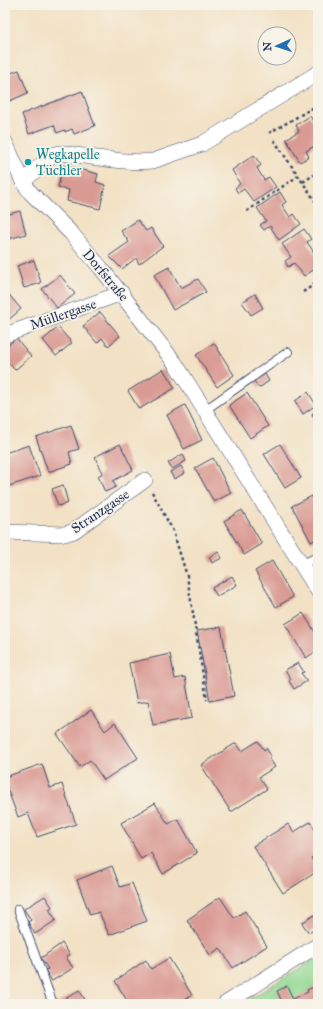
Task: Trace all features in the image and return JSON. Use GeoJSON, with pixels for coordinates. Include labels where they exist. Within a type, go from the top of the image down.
{"type":"FeatureCollection","features":[{"type":"Feature","properties":{"kind":"street"},"geometry":{"type":"LineString","coordinates":[[23,182],[52,155],[60,153],[146,162],[157,160],[202,144],[318,73]]}},
{"type":"Feature","properties":{"kind":"street","name":"Dorfstraße"},"geometry":{"type":"LineString","coordinates":[[5,142],[23,182],[30,192],[71,233],[122,294],[175,363],[318,591]]}},
{"type":"Feature","properties":{"kind":"street","name":"Müllergasse"},"geometry":{"type":"LineString","coordinates":[[5,335],[122,294]]}},
{"type":"Feature","properties":{"kind":"street","name":"Stranzgasse"},"geometry":{"type":"LineString","coordinates":[[5,532],[65,534],[74,531],[145,480]]}},
{"type":"Feature","properties":{"kind":"street"},"geometry":{"type":"LineString","coordinates":[[225,1004],[318,945]]}},
{"type":"Feature","properties":{"kind":"lane"},"geometry":{"type":"LineString","coordinates":[[205,410],[288,352]]}},
{"type":"Feature","properties":{"kind":"lane"},"geometry":{"type":"LineString","coordinates":[[302,564],[318,557]]}},
{"type":"Feature","properties":{"kind":"lane"},"geometry":{"type":"LineString","coordinates":[[18,909],[54,1004]]}},
{"type":"Feature","properties":{"kind":"path"},"geometry":{"type":"LineString","coordinates":[[269,133],[294,122],[318,105]]}},
{"type":"Feature","properties":{"kind":"path"},"geometry":{"type":"LineString","coordinates":[[274,140],[318,205]]}},
{"type":"Feature","properties":{"kind":"path"},"geometry":{"type":"LineString","coordinates":[[303,182],[318,172]]}},
{"type":"Feature","properties":{"kind":"path"},"geometry":{"type":"LineString","coordinates":[[247,211],[298,176]]}},
{"type":"Feature","properties":{"kind":"path"},"geometry":{"type":"LineString","coordinates":[[303,292],[318,282]]}},
{"type":"Feature","properties":{"kind":"path"},"geometry":{"type":"LineString","coordinates":[[145,480],[173,531],[187,576],[207,700]]}},
{"type":"Feature","properties":{"kind":"green space"},"geometry":{"type":"Polygon","coordinates":[[[318,957],[318,1004],[242,1004],[318,957]]]}},
{"type":"Feature","properties":{"kind":"building"},"geometry":{"type":"Polygon","coordinates":[[[19,70],[28,93],[5,103],[5,75],[19,70]]]}},
{"type":"Feature","properties":{"kind":"building"},"geometry":{"type":"Polygon","coordinates":[[[82,91],[95,126],[74,134],[72,129],[57,133],[54,125],[29,134],[22,114],[82,91]]]}},
{"type":"Feature","properties":{"kind":"building"},"geometry":{"type":"Polygon","coordinates":[[[310,116],[313,121],[318,118],[318,144],[306,151],[309,157],[300,162],[286,139],[299,131],[296,125],[310,116]]]}},
{"type":"Feature","properties":{"kind":"building"},"geometry":{"type":"Polygon","coordinates":[[[254,155],[261,165],[257,168],[264,180],[269,177],[276,187],[254,202],[244,189],[238,193],[235,188],[240,184],[232,170],[254,155]]]}},
{"type":"Feature","properties":{"kind":"building"},"geometry":{"type":"Polygon","coordinates":[[[63,165],[98,174],[96,182],[105,185],[100,209],[67,201],[69,190],[58,187],[63,165]]]}},
{"type":"Feature","properties":{"kind":"building"},"geometry":{"type":"Polygon","coordinates":[[[280,192],[286,202],[282,205],[290,217],[294,214],[301,224],[279,240],[270,226],[264,230],[260,225],[266,221],[257,208],[280,192]]]}},
{"type":"Feature","properties":{"kind":"building"},"geometry":{"type":"Polygon","coordinates":[[[20,211],[26,234],[5,240],[5,215],[20,211]]]}},
{"type":"Feature","properties":{"kind":"building"},"geometry":{"type":"Polygon","coordinates":[[[138,220],[146,231],[151,228],[163,246],[139,264],[136,258],[122,269],[109,256],[129,242],[121,231],[138,220]]]}},
{"type":"Feature","properties":{"kind":"building"},"geometry":{"type":"Polygon","coordinates":[[[304,229],[311,239],[307,242],[315,254],[318,251],[318,267],[304,276],[294,263],[288,267],[285,261],[291,257],[282,244],[304,229]]]}},
{"type":"Feature","properties":{"kind":"building"},"geometry":{"type":"Polygon","coordinates":[[[34,260],[41,283],[24,288],[17,266],[34,260]]]}},
{"type":"Feature","properties":{"kind":"building"},"geometry":{"type":"Polygon","coordinates":[[[169,267],[181,288],[198,279],[206,292],[173,310],[154,275],[169,267]]]}},
{"type":"Feature","properties":{"kind":"building"},"geometry":{"type":"Polygon","coordinates":[[[60,275],[75,294],[57,308],[42,289],[60,275]]]}},
{"type":"Feature","properties":{"kind":"building"},"geometry":{"type":"Polygon","coordinates":[[[5,290],[21,309],[5,323],[5,290]]]}},
{"type":"Feature","properties":{"kind":"building"},"geometry":{"type":"Polygon","coordinates":[[[255,294],[263,308],[251,315],[242,302],[255,294]]]}},
{"type":"Feature","properties":{"kind":"building"},"geometry":{"type":"Polygon","coordinates":[[[100,312],[120,336],[108,346],[102,338],[97,343],[83,326],[100,312]]]}},
{"type":"Feature","properties":{"kind":"building"},"geometry":{"type":"Polygon","coordinates":[[[58,327],[72,343],[56,356],[43,340],[58,327]]]}},
{"type":"Feature","properties":{"kind":"building"},"geometry":{"type":"Polygon","coordinates":[[[16,338],[31,356],[15,370],[5,359],[5,348],[16,338]]]}},
{"type":"Feature","properties":{"kind":"building"},"geometry":{"type":"Polygon","coordinates":[[[214,343],[234,375],[217,387],[196,355],[214,343]]]}},
{"type":"Feature","properties":{"kind":"building"},"geometry":{"type":"Polygon","coordinates":[[[163,369],[175,388],[139,409],[128,391],[163,369]]]}},
{"type":"Feature","properties":{"kind":"building"},"geometry":{"type":"Polygon","coordinates":[[[265,374],[269,381],[259,388],[254,381],[265,374]]]}},
{"type":"Feature","properties":{"kind":"building"},"geometry":{"type":"Polygon","coordinates":[[[308,392],[316,405],[303,414],[295,401],[308,392]]]}},
{"type":"Feature","properties":{"kind":"building"},"geometry":{"type":"Polygon","coordinates":[[[247,393],[268,426],[250,438],[229,405],[247,393]]]}},
{"type":"Feature","properties":{"kind":"building"},"geometry":{"type":"Polygon","coordinates":[[[185,405],[202,440],[184,449],[167,415],[185,405]]]}},
{"type":"Feature","properties":{"kind":"building"},"geometry":{"type":"Polygon","coordinates":[[[318,410],[318,424],[312,414],[318,410]]]}},
{"type":"Feature","properties":{"kind":"building"},"geometry":{"type":"Polygon","coordinates":[[[71,425],[79,449],[69,452],[72,464],[48,472],[36,437],[71,425]]]}},
{"type":"Feature","properties":{"kind":"building"},"geometry":{"type":"Polygon","coordinates":[[[120,444],[133,470],[113,481],[116,487],[105,492],[98,476],[103,473],[95,457],[120,444]]]}},
{"type":"Feature","properties":{"kind":"building"},"geometry":{"type":"Polygon","coordinates":[[[280,444],[301,478],[285,488],[264,454],[280,444]]]}},
{"type":"Feature","properties":{"kind":"building"},"geometry":{"type":"Polygon","coordinates":[[[29,445],[40,476],[9,486],[7,480],[5,481],[5,453],[29,445]]]}},
{"type":"Feature","properties":{"kind":"building"},"geometry":{"type":"Polygon","coordinates":[[[183,454],[186,461],[172,469],[168,463],[183,454]]]}},
{"type":"Feature","properties":{"kind":"building"},"geometry":{"type":"Polygon","coordinates":[[[213,458],[231,493],[214,502],[195,468],[213,458]]]}},
{"type":"Feature","properties":{"kind":"building"},"geometry":{"type":"Polygon","coordinates":[[[181,466],[185,473],[174,479],[170,472],[181,466]]]}},
{"type":"Feature","properties":{"kind":"building"},"geometry":{"type":"Polygon","coordinates":[[[63,485],[68,503],[58,506],[52,489],[63,485]]]}},
{"type":"Feature","properties":{"kind":"building"},"geometry":{"type":"Polygon","coordinates":[[[312,496],[318,508],[318,538],[311,542],[292,506],[312,496]]]}},
{"type":"Feature","properties":{"kind":"building"},"geometry":{"type":"Polygon","coordinates":[[[242,510],[262,544],[244,555],[224,521],[242,510]]]}},
{"type":"Feature","properties":{"kind":"building"},"geometry":{"type":"Polygon","coordinates":[[[218,552],[222,558],[212,563],[209,557],[218,552]]]}},
{"type":"Feature","properties":{"kind":"building"},"geometry":{"type":"Polygon","coordinates":[[[272,561],[293,597],[276,607],[255,571],[272,561]]]}},
{"type":"Feature","properties":{"kind":"building"},"geometry":{"type":"Polygon","coordinates":[[[232,576],[237,585],[217,596],[212,588],[232,576]]]}},
{"type":"Feature","properties":{"kind":"building"},"geometry":{"type":"Polygon","coordinates":[[[303,613],[318,637],[318,650],[306,658],[285,624],[303,613]]]}},
{"type":"Feature","properties":{"kind":"building"},"geometry":{"type":"Polygon","coordinates":[[[221,627],[234,696],[210,701],[197,631],[221,627]]]}},
{"type":"Feature","properties":{"kind":"building"},"geometry":{"type":"Polygon","coordinates":[[[170,654],[175,679],[185,677],[192,718],[153,725],[148,701],[137,703],[129,663],[170,654]]]}},
{"type":"Feature","properties":{"kind":"building"},"geometry":{"type":"Polygon","coordinates":[[[298,663],[304,672],[301,673],[307,681],[294,689],[289,681],[291,679],[285,670],[298,663]]]}},
{"type":"Feature","properties":{"kind":"building"},"geometry":{"type":"Polygon","coordinates":[[[91,710],[105,731],[115,723],[138,758],[104,780],[90,760],[80,767],[57,734],[91,710]]]}},
{"type":"Feature","properties":{"kind":"building"},"geometry":{"type":"Polygon","coordinates":[[[258,741],[264,750],[266,748],[271,756],[269,758],[275,767],[259,777],[267,789],[231,812],[201,765],[236,743],[242,751],[258,741]]]}},
{"type":"Feature","properties":{"kind":"building"},"geometry":{"type":"Polygon","coordinates":[[[42,764],[50,788],[62,784],[76,824],[37,837],[28,813],[18,817],[5,783],[5,777],[42,764]]]}},
{"type":"Feature","properties":{"kind":"building"},"geometry":{"type":"Polygon","coordinates":[[[155,803],[168,824],[178,819],[197,853],[163,874],[151,853],[141,859],[121,823],[155,803]]]}},
{"type":"Feature","properties":{"kind":"building"},"geometry":{"type":"Polygon","coordinates":[[[310,822],[316,831],[318,829],[318,854],[311,858],[318,871],[283,893],[253,846],[288,824],[294,832],[310,822]]]}},
{"type":"Feature","properties":{"kind":"building"},"geometry":{"type":"Polygon","coordinates":[[[112,866],[120,887],[132,883],[147,921],[109,935],[99,912],[90,915],[77,880],[112,866]]]}},
{"type":"Feature","properties":{"kind":"building"},"geometry":{"type":"Polygon","coordinates":[[[45,896],[52,907],[49,909],[56,920],[35,934],[28,922],[31,920],[24,909],[45,896]]]}},
{"type":"Feature","properties":{"kind":"building"},"geometry":{"type":"Polygon","coordinates":[[[220,897],[234,918],[245,911],[267,946],[233,968],[220,948],[210,955],[187,920],[220,897]]]}},
{"type":"Feature","properties":{"kind":"building"},"geometry":{"type":"Polygon","coordinates":[[[317,913],[318,927],[309,933],[302,923],[317,913]]]}},
{"type":"Feature","properties":{"kind":"building"},"geometry":{"type":"Polygon","coordinates":[[[62,943],[70,955],[66,957],[73,968],[52,981],[45,970],[48,969],[41,958],[62,943]]]}},
{"type":"Feature","properties":{"kind":"building"},"geometry":{"type":"Polygon","coordinates":[[[169,958],[192,995],[177,1004],[129,1004],[115,981],[146,960],[151,969],[169,958]]]}},
{"type":"Feature","properties":{"kind":"building"},"geometry":{"type":"Polygon","coordinates":[[[318,985],[318,1004],[283,1004],[277,991],[287,986],[293,999],[308,992],[307,990],[318,985]]]}},
{"type":"Feature","properties":{"kind":"building"},"geometry":{"type":"Polygon","coordinates":[[[79,990],[86,1001],[81,1004],[57,1004],[79,990]]]}},
{"type":"Feature","properties":{"kind":"place","name":"Wegkapelle Tüchler"},"geometry":{"type":"Point","coordinates":[28,162]}}]}
